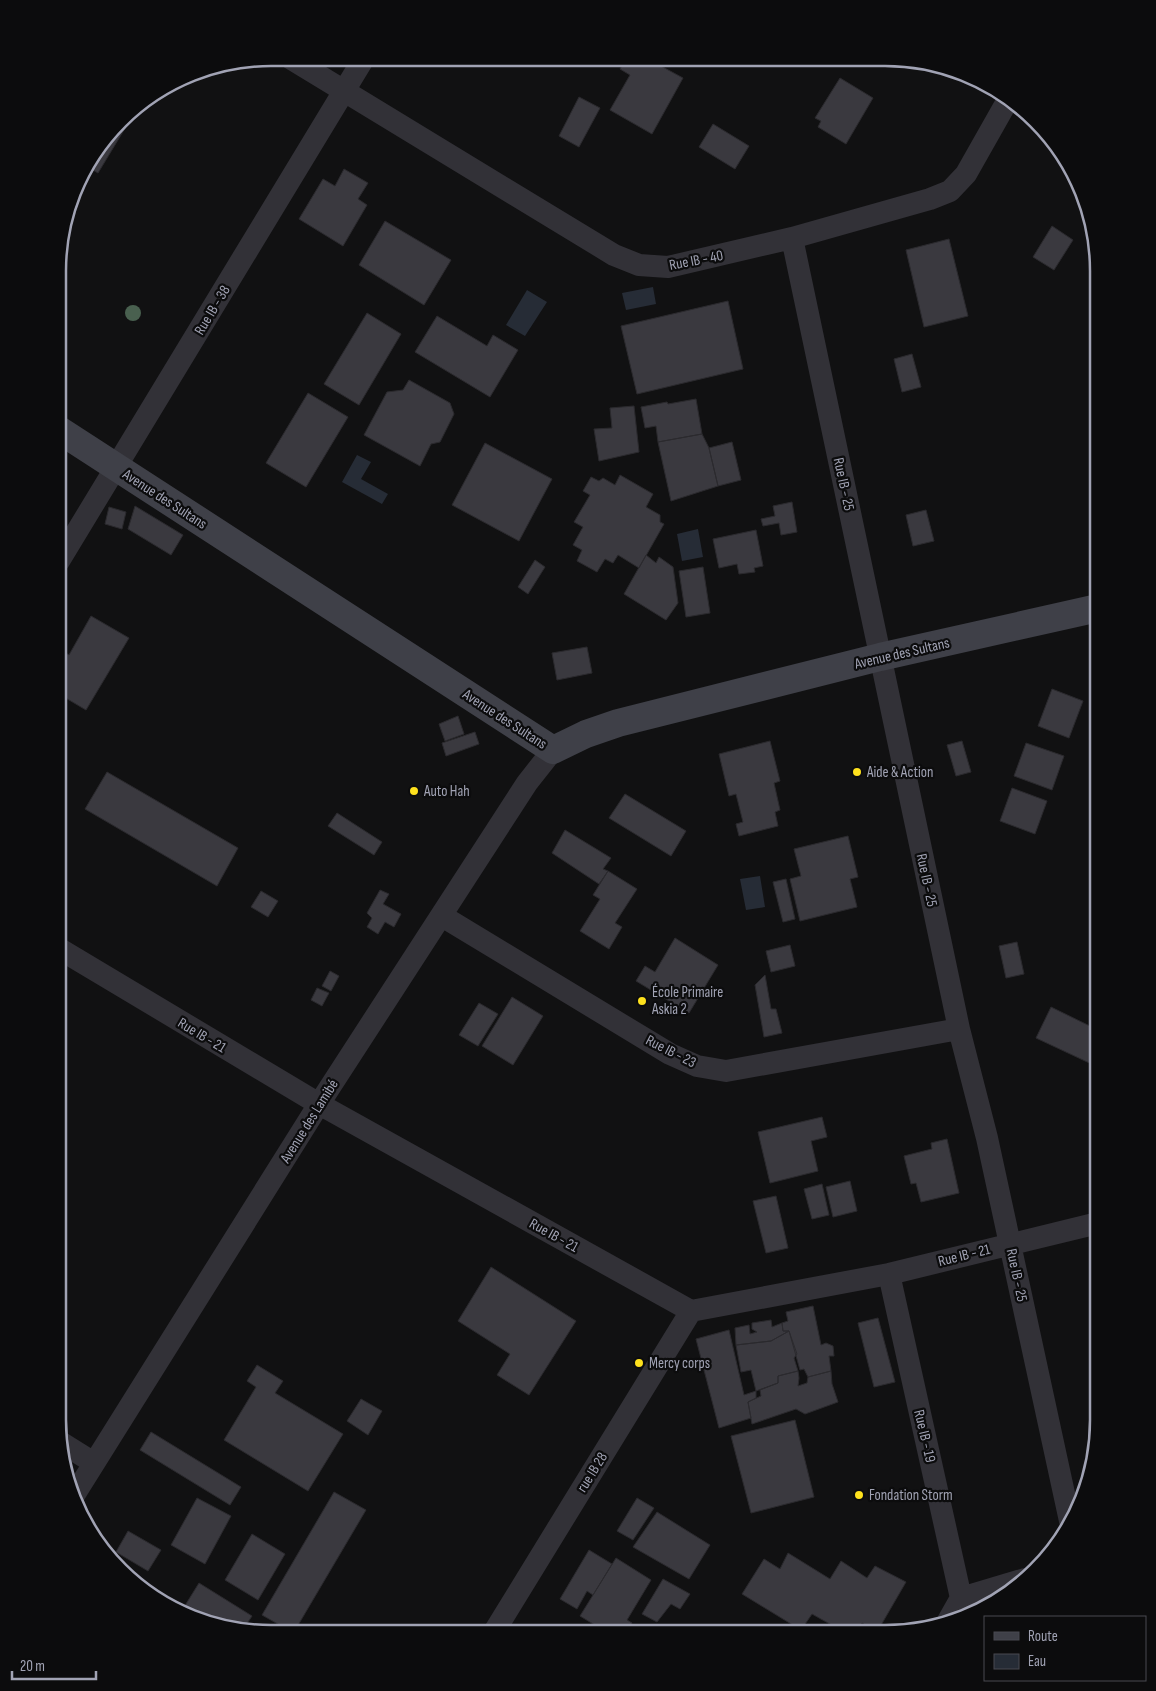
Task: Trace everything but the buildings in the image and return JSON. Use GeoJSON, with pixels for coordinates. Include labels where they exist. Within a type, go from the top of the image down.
{"type":"FeatureCollection","features":[{"type":"Feature","properties":{"kind":"street","name":"Rue IB - 40"},"geometry":{"type":"LineString","coordinates":[[303,66],[614,255],[639,265],[668,267],[792,238],[930,199],[950,191],[966,174],[1006,106]]}},
{"type":"Feature","properties":{"kind":"street","name":"Rue IB - 38"},"geometry":{"type":"LineString","coordinates":[[66,551],[359,66]]}},
{"type":"Feature","properties":{"kind":"street","name":"Rue IB - 25"},"geometry":{"type":"LineString","coordinates":[[792,238],[959,1029],[987,1138],[1068,1512]]}},
{"type":"Feature","properties":{"kind":"street","name":"Avenue des Sultans"},"geometry":{"type":"LineString","coordinates":[[66,435],[554,750],[586,734],[618,723],[880,657],[1090,610]]}},
{"type":"Feature","properties":{"kind":"street","name":"Avenue des Lamibé"},"geometry":{"type":"LineString","coordinates":[[78,1489],[319,1104],[527,783],[554,750]]}},
{"type":"Feature","properties":{"kind":"street","name":"Rue IB - 23"},"geometry":{"type":"LineString","coordinates":[[442,916],[670,1054],[696,1066],[726,1071],[959,1029]]}},
{"type":"Feature","properties":{"kind":"street","name":"Rue IB - 21"},"geometry":{"type":"LineString","coordinates":[[66,953],[319,1104],[691,1311],[888,1274],[1090,1225]]}},
{"type":"Feature","properties":{"kind":"street","name":"Rue IB - 19"},"geometry":{"type":"LineString","coordinates":[[888,1274],[961,1598]]}},
{"type":"Feature","properties":{"kind":"street","name":"rue IB 28"},"geometry":{"type":"LineString","coordinates":[[498,1625],[691,1311]]}},
{"type":"Feature","properties":{"kind":"street"},"geometry":{"type":"LineString","coordinates":[[68,1447],[94,1463]]}},
{"type":"Feature","properties":{"kind":"street"},"geometry":{"type":"LineString","coordinates":[[952,1613],[961,1598],[1007,1584]]}},
{"type":"Feature","properties":{"kind":"water"},"geometry":{"type":"Polygon","coordinates":[[[653,287],[656,304],[626,310],[622,293],[653,287]]]}},
{"type":"Feature","properties":{"kind":"water"},"geometry":{"type":"Polygon","coordinates":[[[527,290],[547,302],[525,336],[506,325],[527,290]]]}},
{"type":"Feature","properties":{"kind":"water"},"geometry":{"type":"Polygon","coordinates":[[[357,455],[371,462],[361,479],[388,494],[382,504],[342,482],[357,455]]]}},
{"type":"Feature","properties":{"kind":"water"},"geometry":{"type":"Polygon","coordinates":[[[698,529],[703,557],[682,561],[677,534],[698,529]]]}},
{"type":"Feature","properties":{"kind":"water"},"geometry":{"type":"Polygon","coordinates":[[[760,876],[765,907],[746,910],[740,879],[760,876]]]}},
{"type":"Feature","properties":{"kind":"place","name":"Aide & Action"},"geometry":{"type":"Point","coordinates":[857,772]}},
{"type":"Feature","properties":{"kind":"place","name":"Auto Hah"},"geometry":{"type":"Point","coordinates":[414,791]}},
{"type":"Feature","properties":{"kind":"place","name":"École Primaire Askia 2"},"geometry":{"type":"Point","coordinates":[642,1001]}},
{"type":"Feature","properties":{"kind":"place","name":"Mercy corps"},"geometry":{"type":"Point","coordinates":[639,1363]}},
{"type":"Feature","properties":{"kind":"place","name":"Fondation Storm"},"geometry":{"type":"Point","coordinates":[859,1495]}}]}
